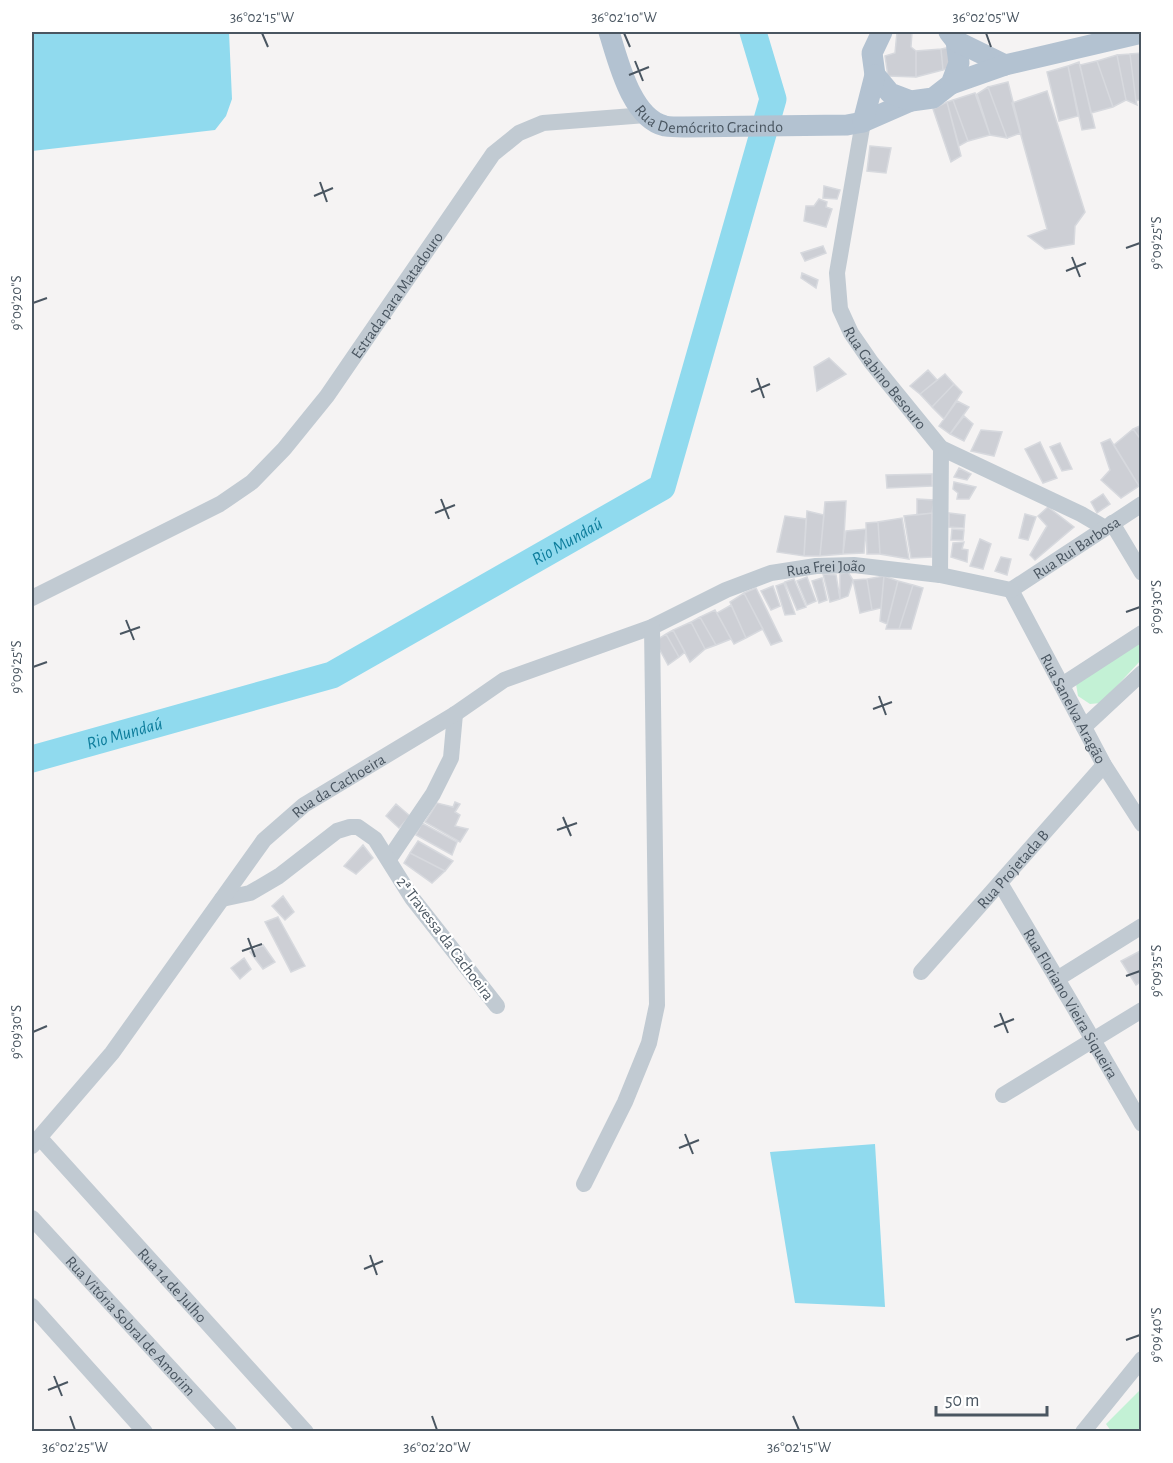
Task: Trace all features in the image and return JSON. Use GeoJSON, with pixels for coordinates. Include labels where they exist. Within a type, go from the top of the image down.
{"type":"FeatureCollection","features":[{"type":"Feature","properties":{"kind":"main road","name":"Rua Demócrito Gracindo"},"geometry":{"type":"LineString","coordinates":[[609,32],[622,74],[635,101],[646,115],[663,126],[684,127],[855,123],[910,101],[933,98],[951,84],[1005,65],[1142,33]]}},
{"type":"Feature","properties":{"kind":"main road"},"geometry":{"type":"LineString","coordinates":[[881,32],[872,53],[876,75],[890,93],[910,101]]}},
{"type":"Feature","properties":{"kind":"main road"},"geometry":{"type":"LineString","coordinates":[[952,36],[1005,65]]}},
{"type":"Feature","properties":{"kind":"main road"},"geometry":{"type":"LineString","coordinates":[[951,84],[959,63],[952,36]]}},
{"type":"Feature","properties":{"kind":"main road"},"geometry":{"type":"LineString","coordinates":[[855,123],[876,75]]}},
{"type":"Feature","properties":{"kind":"street","name":"Estrada para Matadouro"},"geometry":{"type":"LineString","coordinates":[[32,598],[220,504],[252,482],[285,449],[327,396],[494,154],[519,133],[543,123],[646,115]]}},
{"type":"Feature","properties":{"kind":"street","name":"Rua Gabino Besouro"},"geometry":{"type":"LineString","coordinates":[[855,123],[837,273],[840,309],[851,333],[871,362],[941,448],[1109,525]]}},
{"type":"Feature","properties":{"kind":"street"},"geometry":{"type":"LineString","coordinates":[[940,575],[941,448]]}},
{"type":"Feature","properties":{"kind":"street","name":"Rua Rui Barbosa"},"geometry":{"type":"LineString","coordinates":[[1011,590],[1142,504]]}},
{"type":"Feature","properties":{"kind":"street"},"geometry":{"type":"LineString","coordinates":[[1109,525],[1142,573]]}},
{"type":"Feature","properties":{"kind":"street","name":"Rua Frei João"},"geometry":{"type":"LineString","coordinates":[[652,627],[726,590],[771,573],[816,567],[854,565],[940,575],[1011,590]]}},
{"type":"Feature","properties":{"kind":"street","name":"Rua Sanelva Aragão"},"geometry":{"type":"LineString","coordinates":[[1011,590],[1104,765],[1142,824]]}},
{"type":"Feature","properties":{"kind":"street"},"geometry":{"type":"LineString","coordinates":[[584,1184],[629,1092],[649,1043],[657,1005],[652,627]]}},
{"type":"Feature","properties":{"kind":"street","name":"Rua da Cachoeira"},"geometry":{"type":"LineString","coordinates":[[36,1142],[112,1053],[264,840],[304,805],[455,714],[504,680],[652,627]]}},
{"type":"Feature","properties":{"kind":"street"},"geometry":{"type":"LineString","coordinates":[[1062,685],[1142,633]]}},
{"type":"Feature","properties":{"kind":"street"},"geometry":{"type":"LineString","coordinates":[[1084,727],[1142,672]]}},
{"type":"Feature","properties":{"kind":"street"},"geometry":{"type":"LineString","coordinates":[[389,859],[433,794],[451,758],[455,714]]}},
{"type":"Feature","properties":{"kind":"street","name":"Rua Projetada B"},"geometry":{"type":"LineString","coordinates":[[921,972],[1104,765]]}},
{"type":"Feature","properties":{"kind":"street","name":"2ª Travessa da Cachoeira"},"geometry":{"type":"LineString","coordinates":[[222,899],[250,893],[279,876],[337,831],[358,827],[375,839],[412,898],[497,1006]]}},
{"type":"Feature","properties":{"kind":"street","name":"Rua Floriano Vieira Siqueira"},"geometry":{"type":"LineString","coordinates":[[1000,884],[1142,1125]]}},
{"type":"Feature","properties":{"kind":"street"},"geometry":{"type":"LineString","coordinates":[[1057,979],[1142,926]]}},
{"type":"Feature","properties":{"kind":"street"},"geometry":{"type":"LineString","coordinates":[[1004,1095],[1142,1010]]}},
{"type":"Feature","properties":{"kind":"street","name":"Rua 14 de Julho"},"geometry":{"type":"LineString","coordinates":[[36,1142],[306,1431]]}},
{"type":"Feature","properties":{"kind":"street","name":"Rua Vitória Sobral de Amorim"},"geometry":{"type":"LineString","coordinates":[[32,1218],[230,1431]]}},
{"type":"Feature","properties":{"kind":"street"},"geometry":{"type":"LineString","coordinates":[[32,1306],[145,1431]]}},
{"type":"Feature","properties":{"kind":"street"},"geometry":{"type":"LineString","coordinates":[[1083,1431],[1142,1359]]}},
{"type":"Feature","properties":{"kind":"green space"},"geometry":{"type":"Polygon","coordinates":[[[1141,642],[1141,660],[1101,703],[1090,704],[1078,696],[1076,684],[1141,642]]]}},
{"type":"Feature","properties":{"kind":"green space"},"geometry":{"type":"Polygon","coordinates":[[[1141,1389],[1141,1431],[1111,1431],[1106,1424],[1141,1389]]]}},
{"type":"Feature","properties":{"kind":"water"},"geometry":{"type":"Polygon","coordinates":[[[32,32],[229,32],[232,99],[226,116],[215,130],[32,151],[32,32]]]}},
{"type":"Feature","properties":{"kind":"water"},"geometry":{"type":"Polygon","coordinates":[[[875,1144],[885,1307],[795,1303],[770,1152],[875,1144]]]}},
{"type":"Feature","properties":{"kind":"building"},"geometry":{"type":"Polygon","coordinates":[[[897,32],[912,32],[911,47],[916,51],[916,77],[888,76],[885,56],[895,53],[897,32]]]}},
{"type":"Feature","properties":{"kind":"building"},"geometry":{"type":"Polygon","coordinates":[[[951,47],[954,66],[943,70],[941,49],[951,47]]]}},
{"type":"Feature","properties":{"kind":"building"},"geometry":{"type":"Polygon","coordinates":[[[941,49],[943,70],[916,77],[916,51],[941,49]]]}},
{"type":"Feature","properties":{"kind":"building"},"geometry":{"type":"Polygon","coordinates":[[[1142,53],[1142,99],[1136,101],[1130,54],[1142,53]]]}},
{"type":"Feature","properties":{"kind":"building"},"geometry":{"type":"Polygon","coordinates":[[[1130,54],[1137,105],[1126,100],[1117,55],[1130,54]]]}},
{"type":"Feature","properties":{"kind":"building"},"geometry":{"type":"Polygon","coordinates":[[[1117,55],[1126,100],[1113,107],[1097,61],[1117,55]]]}},
{"type":"Feature","properties":{"kind":"building"},"geometry":{"type":"Polygon","coordinates":[[[1097,61],[1113,107],[1091,113],[1080,65],[1097,61]]]}},
{"type":"Feature","properties":{"kind":"building"},"geometry":{"type":"Polygon","coordinates":[[[1079,62],[1095,128],[1082,130],[1068,66],[1079,62]]]}},
{"type":"Feature","properties":{"kind":"building"},"geometry":{"type":"Polygon","coordinates":[[[1068,66],[1078,116],[1059,121],[1047,72],[1068,66]]]}},
{"type":"Feature","properties":{"kind":"building"},"geometry":{"type":"Polygon","coordinates":[[[1008,82],[1021,133],[1007,138],[988,87],[1008,82]]]}},
{"type":"Feature","properties":{"kind":"building"},"geometry":{"type":"Polygon","coordinates":[[[988,87],[1007,138],[990,135],[977,94],[988,87]]]}},
{"type":"Feature","properties":{"kind":"building"},"geometry":{"type":"Polygon","coordinates":[[[1047,91],[1085,212],[1075,226],[1074,244],[1045,249],[1028,236],[1047,229],[1012,103],[1047,91]]]}},
{"type":"Feature","properties":{"kind":"building"},"geometry":{"type":"Polygon","coordinates":[[[975,93],[990,135],[968,141],[953,100],[975,93]]]}},
{"type":"Feature","properties":{"kind":"building"},"geometry":{"type":"Polygon","coordinates":[[[953,100],[968,141],[959,146],[947,102],[953,100]]]}},
{"type":"Feature","properties":{"kind":"building"},"geometry":{"type":"Polygon","coordinates":[[[947,102],[961,156],[951,162],[933,109],[947,102]]]}},
{"type":"Feature","properties":{"kind":"building"},"geometry":{"type":"Polygon","coordinates":[[[870,146],[891,148],[886,173],[867,171],[870,146]]]}},
{"type":"Feature","properties":{"kind":"building"},"geometry":{"type":"Polygon","coordinates":[[[824,186],[840,190],[837,199],[823,198],[824,186]]]}},
{"type":"Feature","properties":{"kind":"building"},"geometry":{"type":"Polygon","coordinates":[[[819,199],[827,202],[826,207],[832,209],[826,227],[804,221],[806,206],[814,206],[819,199]]]}},
{"type":"Feature","properties":{"kind":"building"},"geometry":{"type":"Polygon","coordinates":[[[823,246],[826,253],[805,261],[801,253],[823,246]]]}},
{"type":"Feature","properties":{"kind":"building"},"geometry":{"type":"Polygon","coordinates":[[[802,273],[818,280],[816,288],[801,278],[802,273]]]}},
{"type":"Feature","properties":{"kind":"building"},"geometry":{"type":"Polygon","coordinates":[[[829,358],[846,374],[817,391],[814,367],[829,358]]]}},
{"type":"Feature","properties":{"kind":"building"},"geometry":{"type":"Polygon","coordinates":[[[928,370],[937,380],[920,394],[910,386],[928,370]]]}},
{"type":"Feature","properties":{"kind":"building"},"geometry":{"type":"Polygon","coordinates":[[[945,374],[954,384],[932,407],[920,394],[945,374]]]}},
{"type":"Feature","properties":{"kind":"building"},"geometry":{"type":"Polygon","coordinates":[[[954,384],[962,392],[944,419],[932,407],[954,384]]]}},
{"type":"Feature","properties":{"kind":"building"},"geometry":{"type":"Polygon","coordinates":[[[957,401],[969,407],[950,434],[939,426],[957,401]]]}},
{"type":"Feature","properties":{"kind":"building"},"geometry":{"type":"Polygon","coordinates":[[[964,416],[973,424],[964,441],[950,434],[964,416]]]}},
{"type":"Feature","properties":{"kind":"building"},"geometry":{"type":"Polygon","coordinates":[[[1142,425],[1142,441],[1133,429],[1142,425]]]}},
{"type":"Feature","properties":{"kind":"building"},"geometry":{"type":"Polygon","coordinates":[[[1133,429],[1142,441],[1142,484],[1139,486],[1114,445],[1133,429]]]}},
{"type":"Feature","properties":{"kind":"building"},"geometry":{"type":"Polygon","coordinates":[[[981,430],[1002,432],[994,456],[971,451],[981,430]]]}},
{"type":"Feature","properties":{"kind":"building"},"geometry":{"type":"Polygon","coordinates":[[[1110,439],[1139,486],[1121,498],[1101,480],[1110,470],[1101,443],[1110,439]]]}},
{"type":"Feature","properties":{"kind":"building"},"geometry":{"type":"Polygon","coordinates":[[[1040,442],[1057,478],[1043,483],[1025,449],[1040,442]]]}},
{"type":"Feature","properties":{"kind":"building"},"geometry":{"type":"Polygon","coordinates":[[[1060,443],[1072,469],[1062,471],[1050,447],[1060,443]]]}},
{"type":"Feature","properties":{"kind":"building"},"geometry":{"type":"Polygon","coordinates":[[[959,468],[971,474],[967,480],[954,477],[959,468]]]}},
{"type":"Feature","properties":{"kind":"building"},"geometry":{"type":"Polygon","coordinates":[[[932,474],[932,486],[887,488],[886,475],[932,474]]]}},
{"type":"Feature","properties":{"kind":"building"},"geometry":{"type":"Polygon","coordinates":[[[954,482],[976,487],[969,499],[957,499],[958,493],[953,489],[954,482]]]}},
{"type":"Feature","properties":{"kind":"building"},"geometry":{"type":"Polygon","coordinates":[[[1103,494],[1110,504],[1097,513],[1091,502],[1103,494]]]}},
{"type":"Feature","properties":{"kind":"building"},"geometry":{"type":"Polygon","coordinates":[[[917,499],[934,500],[932,513],[917,515],[917,499]]]}},
{"type":"Feature","properties":{"kind":"building"},"geometry":{"type":"Polygon","coordinates":[[[846,501],[843,554],[820,556],[825,502],[846,501]]]}},
{"type":"Feature","properties":{"kind":"building"},"geometry":{"type":"Polygon","coordinates":[[[1048,507],[1074,527],[1035,560],[1030,555],[1047,526],[1038,516],[1048,507]]]}},
{"type":"Feature","properties":{"kind":"building"},"geometry":{"type":"Polygon","coordinates":[[[807,511],[824,515],[820,556],[804,556],[807,511]]]}},
{"type":"Feature","properties":{"kind":"building"},"geometry":{"type":"Polygon","coordinates":[[[932,513],[932,557],[911,558],[904,516],[932,513]]]}},
{"type":"Feature","properties":{"kind":"building"},"geometry":{"type":"Polygon","coordinates":[[[949,513],[965,515],[964,528],[949,527],[949,513]]]}},
{"type":"Feature","properties":{"kind":"building"},"geometry":{"type":"Polygon","coordinates":[[[1025,514],[1036,517],[1028,540],[1019,538],[1025,514]]]}},
{"type":"Feature","properties":{"kind":"building"},"geometry":{"type":"Polygon","coordinates":[[[785,516],[806,519],[804,556],[777,552],[785,516]]]}},
{"type":"Feature","properties":{"kind":"building"},"geometry":{"type":"Polygon","coordinates":[[[902,518],[909,559],[880,554],[878,522],[902,518]]]}},
{"type":"Feature","properties":{"kind":"building"},"geometry":{"type":"Polygon","coordinates":[[[878,522],[880,554],[867,554],[866,523],[878,522]]]}},
{"type":"Feature","properties":{"kind":"building"},"geometry":{"type":"Polygon","coordinates":[[[866,529],[864,553],[843,554],[846,531],[866,529]]]}},
{"type":"Feature","properties":{"kind":"building"},"geometry":{"type":"Polygon","coordinates":[[[952,529],[964,530],[963,540],[951,540],[952,529]]]}},
{"type":"Feature","properties":{"kind":"building"},"geometry":{"type":"Polygon","coordinates":[[[980,539],[991,544],[983,569],[970,566],[980,539]]]}},
{"type":"Feature","properties":{"kind":"building"},"geometry":{"type":"Polygon","coordinates":[[[964,542],[962,549],[968,550],[967,562],[951,557],[953,543],[964,542]]]}},
{"type":"Feature","properties":{"kind":"building"},"geometry":{"type":"Polygon","coordinates":[[[1001,557],[1011,559],[1007,575],[995,571],[1001,557]]]}},
{"type":"Feature","properties":{"kind":"building"},"geometry":{"type":"Polygon","coordinates":[[[848,572],[853,580],[848,596],[840,599],[840,574],[848,572]]]}},
{"type":"Feature","properties":{"kind":"building"},"geometry":{"type":"Polygon","coordinates":[[[823,574],[836,575],[840,599],[830,602],[823,574]]]}},
{"type":"Feature","properties":{"kind":"building"},"geometry":{"type":"Polygon","coordinates":[[[884,576],[898,581],[887,624],[880,621],[884,576]]]}},
{"type":"Feature","properties":{"kind":"building"},"geometry":{"type":"Polygon","coordinates":[[[884,576],[881,608],[872,610],[867,579],[884,576]]]}},
{"type":"Feature","properties":{"kind":"building"},"geometry":{"type":"Polygon","coordinates":[[[807,577],[816,601],[807,605],[797,581],[807,577]]]}},
{"type":"Feature","properties":{"kind":"building"},"geometry":{"type":"Polygon","coordinates":[[[822,578],[827,600],[819,603],[812,581],[822,578]]]}},
{"type":"Feature","properties":{"kind":"building"},"geometry":{"type":"Polygon","coordinates":[[[794,579],[806,607],[797,610],[785,582],[794,579]]]}},
{"type":"Feature","properties":{"kind":"building"},"geometry":{"type":"Polygon","coordinates":[[[867,579],[872,610],[860,613],[853,580],[867,579]]]}},
{"type":"Feature","properties":{"kind":"building"},"geometry":{"type":"Polygon","coordinates":[[[898,581],[913,585],[899,629],[886,629],[898,581]]]}},
{"type":"Feature","properties":{"kind":"building"},"geometry":{"type":"Polygon","coordinates":[[[784,583],[795,614],[785,615],[776,586],[784,583]]]}},
{"type":"Feature","properties":{"kind":"building"},"geometry":{"type":"Polygon","coordinates":[[[913,585],[923,588],[911,629],[899,629],[913,585]]]}},
{"type":"Feature","properties":{"kind":"building"},"geometry":{"type":"Polygon","coordinates":[[[773,586],[780,606],[771,610],[761,591],[773,586]]]}},
{"type":"Feature","properties":{"kind":"building"},"geometry":{"type":"Polygon","coordinates":[[[756,588],[782,641],[771,645],[744,593],[756,588]]]}},
{"type":"Feature","properties":{"kind":"building"},"geometry":{"type":"Polygon","coordinates":[[[744,593],[763,629],[746,638],[730,602],[744,593]]]}},
{"type":"Feature","properties":{"kind":"building"},"geometry":{"type":"Polygon","coordinates":[[[731,605],[746,638],[734,644],[717,613],[731,605]]]}},
{"type":"Feature","properties":{"kind":"building"},"geometry":{"type":"Polygon","coordinates":[[[715,610],[731,639],[716,645],[700,617],[715,610]]]}},
{"type":"Feature","properties":{"kind":"building"},"geometry":{"type":"Polygon","coordinates":[[[700,617],[716,645],[705,649],[691,622],[700,617]]]}},
{"type":"Feature","properties":{"kind":"building"},"geometry":{"type":"Polygon","coordinates":[[[691,622],[705,649],[690,662],[673,630],[691,622]]]}},
{"type":"Feature","properties":{"kind":"building"},"geometry":{"type":"Polygon","coordinates":[[[673,630],[685,652],[679,657],[666,634],[673,630]]]}},
{"type":"Feature","properties":{"kind":"building"},"geometry":{"type":"Polygon","coordinates":[[[666,634],[679,657],[668,665],[655,641],[666,634]]]}},
{"type":"Feature","properties":{"kind":"building"},"geometry":{"type":"Polygon","coordinates":[[[455,802],[460,804],[455,812],[460,815],[455,826],[468,829],[460,842],[425,822],[437,803],[453,807],[455,802]]]}},
{"type":"Feature","properties":{"kind":"building"},"geometry":{"type":"Polygon","coordinates":[[[396,804],[410,816],[399,828],[386,816],[396,804]]]}},
{"type":"Feature","properties":{"kind":"building"},"geometry":{"type":"Polygon","coordinates":[[[422,823],[457,842],[452,855],[416,835],[422,823]]]}},
{"type":"Feature","properties":{"kind":"building"},"geometry":{"type":"Polygon","coordinates":[[[418,841],[453,861],[445,871],[410,853],[418,841]]]}},
{"type":"Feature","properties":{"kind":"building"},"geometry":{"type":"Polygon","coordinates":[[[363,845],[373,858],[356,874],[344,866],[363,845]]]}},
{"type":"Feature","properties":{"kind":"building"},"geometry":{"type":"Polygon","coordinates":[[[410,853],[445,871],[432,883],[404,863],[410,853]]]}},
{"type":"Feature","properties":{"kind":"building"},"geometry":{"type":"Polygon","coordinates":[[[283,896],[294,912],[285,920],[272,906],[283,896]]]}},
{"type":"Feature","properties":{"kind":"building"},"geometry":{"type":"Polygon","coordinates":[[[278,917],[305,966],[291,972],[265,922],[278,917]]]}},
{"type":"Feature","properties":{"kind":"building"},"geometry":{"type":"Polygon","coordinates":[[[263,945],[275,962],[263,969],[250,952],[263,945]]]}},
{"type":"Feature","properties":{"kind":"building"},"geometry":{"type":"Polygon","coordinates":[[[1142,950],[1142,981],[1136,985],[1121,961],[1142,950]]]}},
{"type":"Feature","properties":{"kind":"building"},"geometry":{"type":"Polygon","coordinates":[[[244,958],[251,969],[240,979],[231,968],[244,958]]]}},
{"type":"Feature","properties":{"kind":"waterway","name":"Rio Mundaú"},"geometry":{"type":"LineString","coordinates":[[32,759],[332,675],[662,487],[773,99],[753,32]]}}]}
